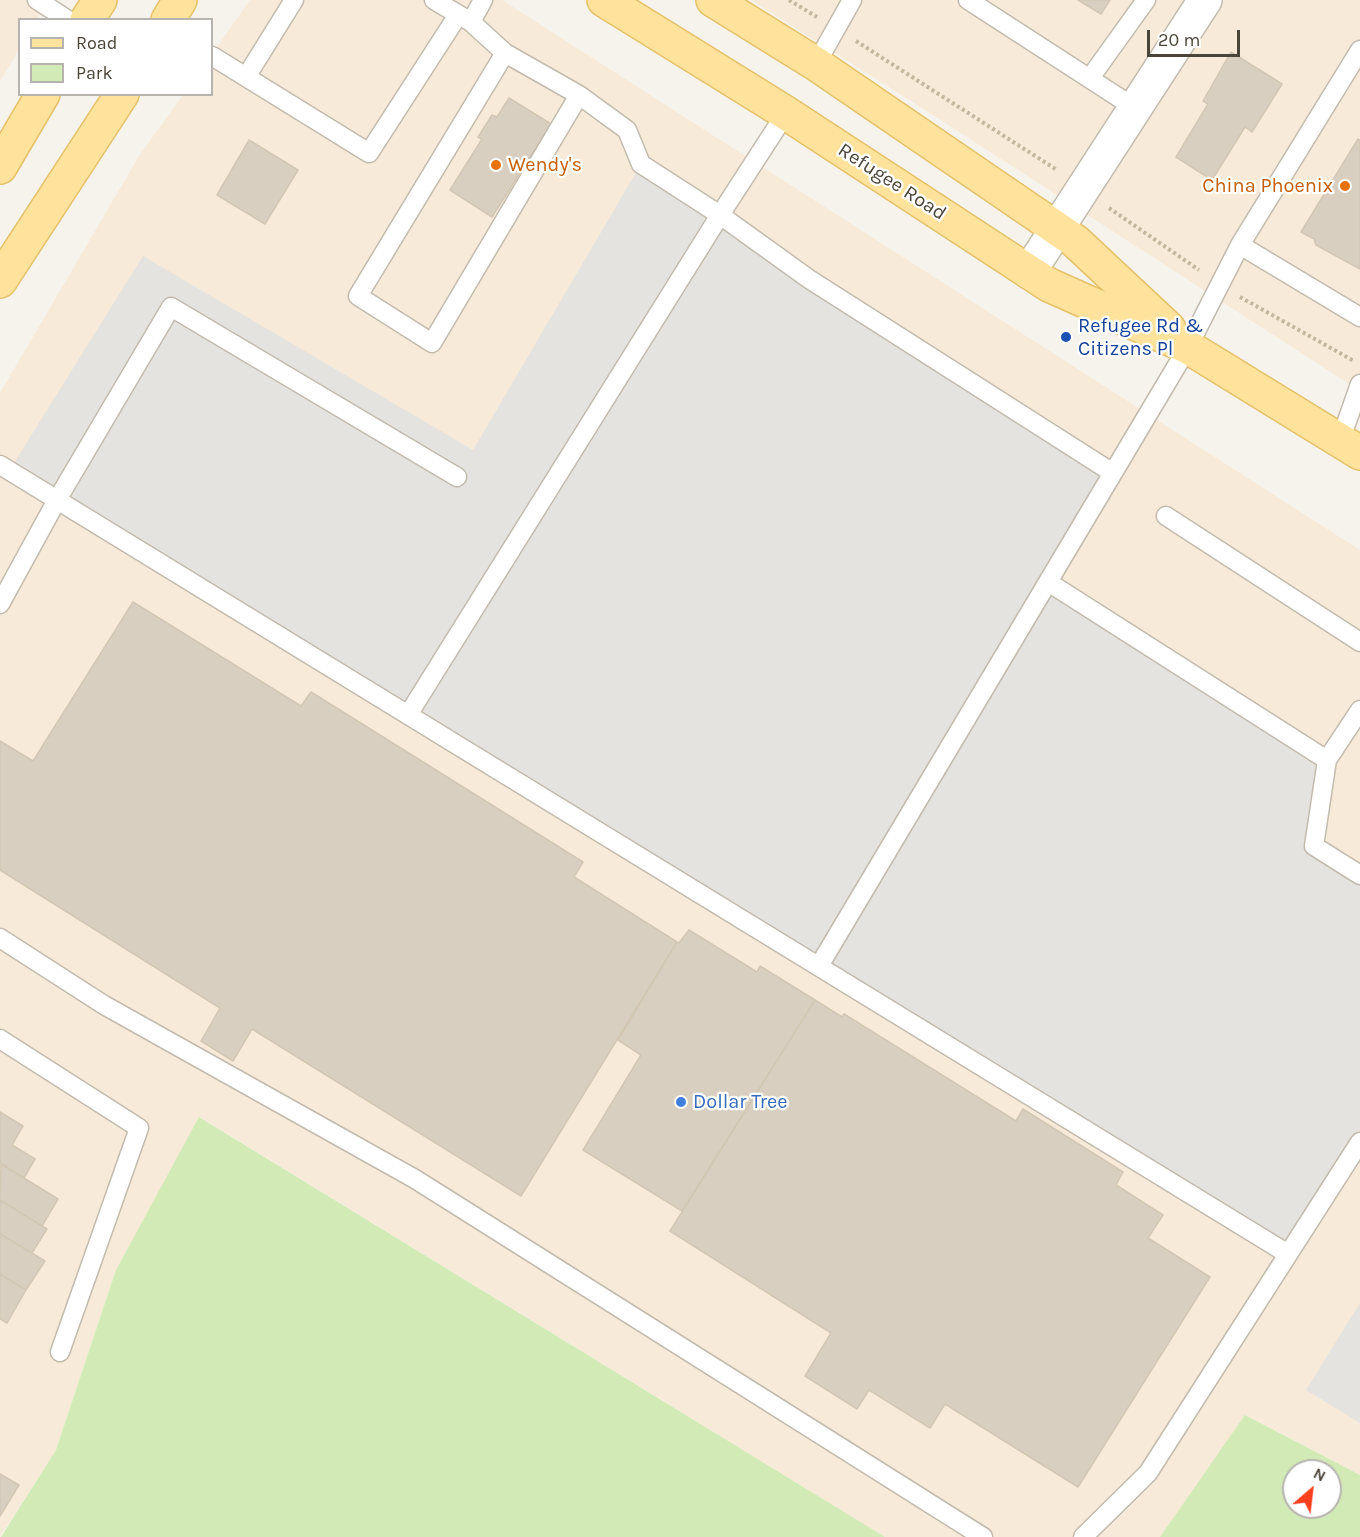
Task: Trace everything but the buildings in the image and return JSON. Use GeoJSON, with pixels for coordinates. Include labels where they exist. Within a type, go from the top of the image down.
{"type":"FeatureCollection","features":[{"type":"Feature","properties":{"kind":"main road"},"geometry":{"type":"LineString","coordinates":[[88,18],[100,0]]}},
{"type":"Feature","properties":{"kind":"main road"},"geometry":{"type":"LineString","coordinates":[[169,18],[180,0]]}},
{"type":"Feature","properties":{"kind":"main road","name":"Refugee Road"},"geometry":{"type":"LineString","coordinates":[[603,0],[786,113],[1049,285],[1188,347],[1350,447]]}},
{"type":"Feature","properties":{"kind":"main road","name":"Refugee Road"},"geometry":{"type":"LineString","coordinates":[[713,0],[816,64],[1075,241],[1188,347]]}},
{"type":"Feature","properties":{"kind":"main road"},"geometry":{"type":"LineString","coordinates":[[0,167],[42,96]]}},
{"type":"Feature","properties":{"kind":"main road"},"geometry":{"type":"LineString","coordinates":[[0,281],[121,96]]}},
{"type":"Feature","properties":{"kind":"street"},"geometry":{"type":"LineString","coordinates":[[1029,272],[1205,0]]}},
{"type":"Feature","properties":{"kind":"lane"},"geometry":{"type":"LineString","coordinates":[[38,0],[65,18]]}},
{"type":"Feature","properties":{"kind":"lane"},"geometry":{"type":"LineString","coordinates":[[246,77],[294,0]]}},
{"type":"Feature","properties":{"kind":"lane"},"geometry":{"type":"LineString","coordinates":[[434,0],[464,18],[505,53],[579,95],[627,130],[641,164],[720,215],[809,279],[1113,473]]}},
{"type":"Feature","properties":{"kind":"lane"},"geometry":{"type":"LineString","coordinates":[[213,57],[369,153],[464,18],[483,0]]}},
{"type":"Feature","properties":{"kind":"lane"},"geometry":{"type":"LineString","coordinates":[[816,64],[852,0]]}},
{"type":"Feature","properties":{"kind":"lane"},"geometry":{"type":"LineString","coordinates":[[968,0],[1136,108]]}},
{"type":"Feature","properties":{"kind":"lane"},"geometry":{"type":"LineString","coordinates":[[1090,78],[1146,0]]}},
{"type":"Feature","properties":{"kind":"lane"},"geometry":{"type":"LineString","coordinates":[[819,966],[1188,347],[1240,245],[1360,50]]}},
{"type":"Feature","properties":{"kind":"lane"},"geometry":{"type":"LineString","coordinates":[[505,53],[358,296],[432,343],[579,95]]}},
{"type":"Feature","properties":{"kind":"lane"},"geometry":{"type":"LineString","coordinates":[[408,715],[786,113]]}},
{"type":"Feature","properties":{"kind":"lane"},"geometry":{"type":"LineString","coordinates":[[1240,245],[1360,317]]}},
{"type":"Feature","properties":{"kind":"lane"},"geometry":{"type":"LineString","coordinates":[[0,604],[57,500],[171,307],[457,477]]}},
{"type":"Feature","properties":{"kind":"lane"},"geometry":{"type":"LineString","coordinates":[[1350,447],[1360,384]]}},
{"type":"Feature","properties":{"kind":"lane"},"geometry":{"type":"LineString","coordinates":[[0,465],[1288,1254]]}},
{"type":"Feature","properties":{"kind":"lane"},"geometry":{"type":"LineString","coordinates":[[1166,516],[1360,642]]}},
{"type":"Feature","properties":{"kind":"lane"},"geometry":{"type":"LineString","coordinates":[[1048,582],[1327,760]]}},
{"type":"Feature","properties":{"kind":"lane"},"geometry":{"type":"LineString","coordinates":[[1360,710],[1327,760],[1314,846],[1360,875]]}},
{"type":"Feature","properties":{"kind":"lane"},"geometry":{"type":"LineString","coordinates":[[0,938],[104,1005],[415,1179],[983,1537]]}},
{"type":"Feature","properties":{"kind":"lane"},"geometry":{"type":"LineString","coordinates":[[0,1039],[138,1128],[60,1352]]}},
{"type":"Feature","properties":{"kind":"lane"},"geometry":{"type":"LineString","coordinates":[[1083,1537],[1148,1473],[1360,1142]]}},
{"type":"Feature","properties":{"kind":"path"},"geometry":{"type":"LineString","coordinates":[[789,0],[814,15]]}},
{"type":"Feature","properties":{"kind":"path"},"geometry":{"type":"LineString","coordinates":[[867,48],[1060,171]]}},
{"type":"Feature","properties":{"kind":"path"},"geometry":{"type":"LineString","coordinates":[[1105,205],[1192,266]]}},
{"type":"Feature","properties":{"kind":"path"},"geometry":{"type":"LineString","coordinates":[[1231,292],[1351,360]]}},
{"type":"Feature","properties":{"kind":"shaded area"},"geometry":{"type":"Polygon","coordinates":[[[0,0],[48,0],[38,18],[18,18],[18,51],[0,82],[0,0]]]}},
{"type":"Feature","properties":{"kind":"shaded area"},"geometry":{"type":"Polygon","coordinates":[[[250,0],[502,0],[1360,550],[1360,1475],[1342,1466],[1342,1459],[1330,1459],[1246,1415],[1160,1537],[885,1537],[200,1117],[116,1270],[56,1450],[0,1537],[0,393],[139,156],[182,96],[213,96],[213,53],[250,0]]]}},
{"type":"Feature","properties":{"kind":"shaded area"},"geometry":{"type":"Polygon","coordinates":[[[751,0],[1360,0],[1360,391],[933,115],[751,0]]]}},
{"type":"Feature","properties":{"kind":"shaded area"},"geometry":{"type":"Polygon","coordinates":[[[641,164],[1113,473],[1048,582],[1327,760],[1314,846],[1360,875],[1360,1142],[1288,1254],[9,471],[143,256],[473,450],[641,164]]]}},
{"type":"Feature","properties":{"kind":"shaded area"},"geometry":{"type":"Polygon","coordinates":[[[1360,1303],[1360,1423],[1306,1390],[1360,1303]]]}},
{"type":"Feature","properties":{"kind":"green space"},"geometry":{"type":"Polygon","coordinates":[[[199,1117],[885,1537],[1,1537],[56,1450],[116,1270],[199,1117]]]}},
{"type":"Feature","properties":{"kind":"green space"},"geometry":{"type":"Polygon","coordinates":[[[1245,1415],[1329,1459],[1282,1459],[1282,1519],[1342,1519],[1342,1466],[1360,1475],[1360,1537],[1160,1537],[1245,1415]]]}},
{"type":"Feature","properties":{"kind":"place","name":"Wendy's"},"geometry":{"type":"Point","coordinates":[496,165]}},
{"type":"Feature","properties":{"kind":"place","name":"China Phoenix"},"geometry":{"type":"Point","coordinates":[1345,186]}},
{"type":"Feature","properties":{"kind":"place","name":"Refugee Rd & Citizens Pl"},"geometry":{"type":"Point","coordinates":[1066,337]}},
{"type":"Feature","properties":{"kind":"place","name":"Dollar Tree"},"geometry":{"type":"Point","coordinates":[681,1102]}}]}
